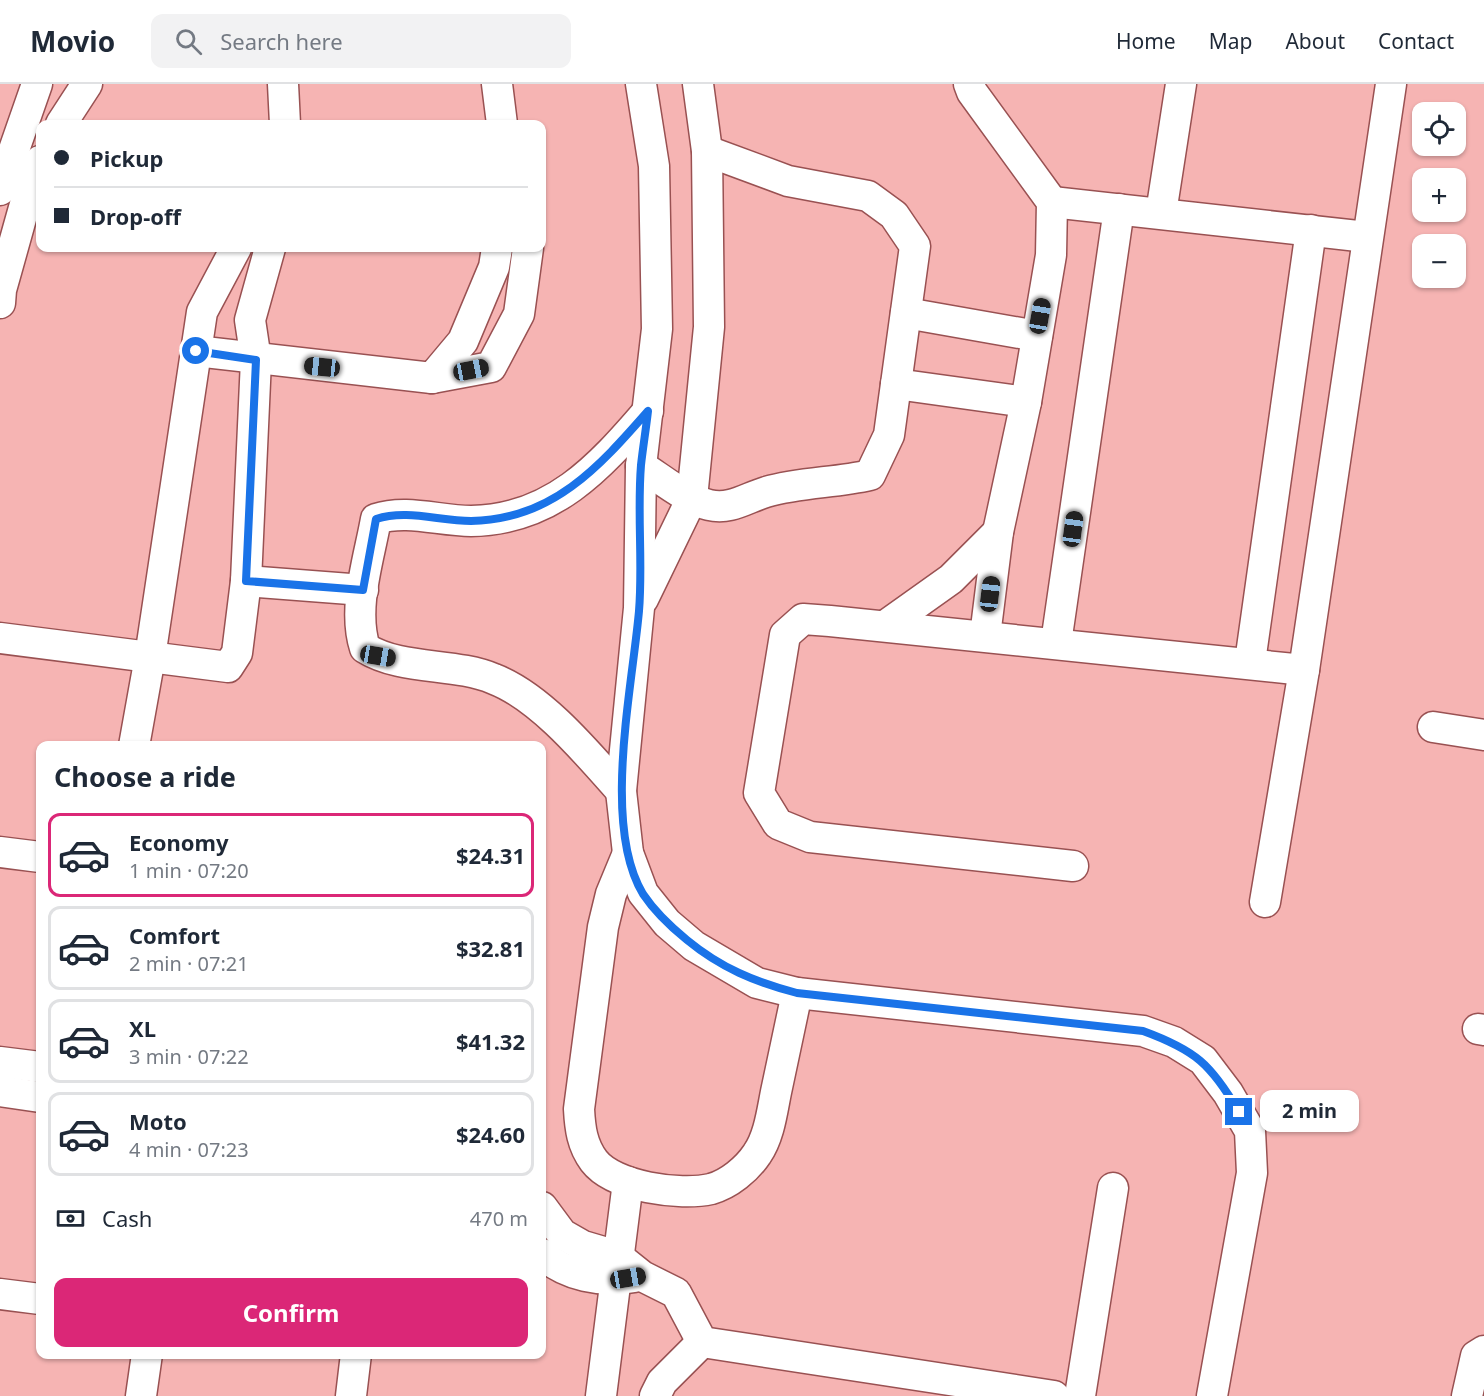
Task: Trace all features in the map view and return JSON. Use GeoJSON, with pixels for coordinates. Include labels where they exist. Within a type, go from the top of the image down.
{"type":"FeatureCollection","features":[{"type":"Feature","properties":{"kind":"street"},"geometry":{"type":"LineString","coordinates":[[283,84],[285,120]]}},
{"type":"Feature","properties":{"kind":"street"},"geometry":{"type":"LineString","coordinates":[[497,84],[502,120]]}},
{"type":"Feature","properties":{"kind":"street"},"geometry":{"type":"LineString","coordinates":[[641,84],[654,165],[657,329],[641,466],[639,608],[621,791],[628,854],[643,893],[667,923],[694,946],[757,983],[797,993],[1143,1031],[1174,1042],[1203,1060],[1228,1093],[1250,1131],[1252,1173],[1212,1396]]}},
{"type":"Feature","properties":{"kind":"street"},"geometry":{"type":"LineString","coordinates":[[639,608],[692,498],[709,327],[707,151],[699,84]]}},
{"type":"Feature","properties":{"kind":"street"},"geometry":{"type":"LineString","coordinates":[[969,84],[972,92],[1052,202],[1051,255],[1026,402],[999,532],[985,636]]}},
{"type":"Feature","properties":{"kind":"street"},"geometry":{"type":"LineString","coordinates":[[1161,213],[1181,84]]}},
{"type":"Feature","properties":{"kind":"street"},"geometry":{"type":"LineString","coordinates":[[1265,902],[1304,670],[1391,84]]}},
{"type":"Feature","properties":{"kind":"street"},"geometry":{"type":"LineString","coordinates":[[0,190],[36,86],[73,105]]}},
{"type":"Feature","properties":{"kind":"street"},"geometry":{"type":"LineString","coordinates":[[641,466],[692,498],[709,505],[728,507],[765,492],[800,484],[842,482],[870,475],[889,435],[915,246],[894,214],[868,196],[788,182],[707,151]]}},
{"type":"Feature","properties":{"kind":"street"},"geometry":{"type":"LineString","coordinates":[[0,303],[1,290],[36,168]]}},
{"type":"Feature","properties":{"kind":"street"},"geometry":{"type":"LineString","coordinates":[[1052,202],[1367,237]]}},
{"type":"Feature","properties":{"kind":"street"},"geometry":{"type":"LineString","coordinates":[[1056,643],[1119,209]]}},
{"type":"Feature","properties":{"kind":"street"},"geometry":{"type":"LineString","coordinates":[[1250,662],[1311,230]]}},
{"type":"Feature","properties":{"kind":"street"},"geometry":{"type":"LineString","coordinates":[[135,741],[150,657],[202,312],[235,252]]}},
{"type":"Feature","properties":{"kind":"street"},"geometry":{"type":"LineString","coordinates":[[0,638],[228,667],[237,653],[246,581],[256,360],[250,320],[269,252]]}},
{"type":"Feature","properties":{"kind":"street"},"geometry":{"type":"LineString","coordinates":[[432,378],[463,341],[494,267],[496,252]]}},
{"type":"Feature","properties":{"kind":"street"},"geometry":{"type":"LineString","coordinates":[[196,351],[256,360],[432,378],[491,367],[519,314],[527,252]]}},
{"type":"Feature","properties":{"kind":"street"},"geometry":{"type":"LineString","coordinates":[[906,313],[1037,336]]}},
{"type":"Feature","properties":{"kind":"street"},"geometry":{"type":"LineString","coordinates":[[896,384],[1026,402]]}},
{"type":"Feature","properties":{"kind":"street"},"geometry":{"type":"LineString","coordinates":[[621,791],[579,744],[541,708],[495,679],[449,668],[378,656],[365,648],[360,634],[363,590],[376,519],[391,514],[472,521],[521,513],[569,491],[614,450],[648,411]]}},
{"type":"Feature","properties":{"kind":"street"},"geometry":{"type":"LineString","coordinates":[[885,626],[951,579],[999,532]]}},
{"type":"Feature","properties":{"kind":"street"},"geometry":{"type":"LineString","coordinates":[[246,581],[363,590]]}},
{"type":"Feature","properties":{"kind":"street"},"geometry":{"type":"LineString","coordinates":[[1073,867],[810,837],[778,824],[759,793],[785,635],[804,620],[1250,662],[1304,670]]}},
{"type":"Feature","properties":{"kind":"street"},"geometry":{"type":"LineString","coordinates":[[1432,727],[1484,735]]}},
{"type":"Feature","properties":{"kind":"street"},"geometry":{"type":"LineString","coordinates":[[0,852],[36,856]]}},
{"type":"Feature","properties":{"kind":"street"},"geometry":{"type":"LineString","coordinates":[[628,854],[611,894],[603,927],[579,1109],[581,1137],[594,1161],[606,1172],[628,1182],[684,1192],[713,1188],[738,1175],[758,1153],[769,1125],[797,993]]}},
{"type":"Feature","properties":{"kind":"street"},"geometry":{"type":"LineString","coordinates":[[0,1062],[36,1066]]}},
{"type":"Feature","properties":{"kind":"street"},"geometry":{"type":"LineString","coordinates":[[0,1091],[36,1096]]}},
{"type":"Feature","properties":{"kind":"street"},"geometry":{"type":"LineString","coordinates":[[601,1396],[624,1271],[628,1182]]}},
{"type":"Feature","properties":{"kind":"street"},"geometry":{"type":"LineString","coordinates":[[1080,1396],[1113,1188]]}},
{"type":"Feature","properties":{"kind":"street"},"geometry":{"type":"LineString","coordinates":[[546,1212],[562,1234],[624,1271],[676,1293],[702,1342]]}},
{"type":"Feature","properties":{"kind":"street"},"geometry":{"type":"LineString","coordinates":[[546,1258],[552,1263],[578,1274],[624,1271]]}},
{"type":"Feature","properties":{"kind":"street"},"geometry":{"type":"LineString","coordinates":[[0,1294],[36,1298]]}},
{"type":"Feature","properties":{"kind":"street"},"geometry":{"type":"LineString","coordinates":[[655,1396],[662,1382],[702,1342]]}},
{"type":"Feature","properties":{"kind":"street"},"geometry":{"type":"LineString","coordinates":[[702,1342],[1054,1396]]}},
{"type":"Feature","properties":{"kind":"street"},"geometry":{"type":"LineString","coordinates":[[1467,1396],[1480,1353]]}},
{"type":"Feature","properties":{"kind":"street"},"geometry":{"type":"LineString","coordinates":[[141,1396],[146,1359]]}},
{"type":"Feature","properties":{"kind":"street"},"geometry":{"type":"LineString","coordinates":[[351,1396],[355,1359]]}},
{"type":"Feature","properties":{"kind":"route"},"geometry":{"type":"LineString","coordinates":[[196,351],[256,360],[246,581],[363,590],[376,519],[391,514],[472,521],[521,513],[569,491],[614,450],[648,411],[641,466],[639,608],[621,791],[628,854],[643,893],[667,923],[694,946],[757,983],[797,993],[1143,1031],[1174,1042],[1203,1060],[1239,1112]]}}]}
